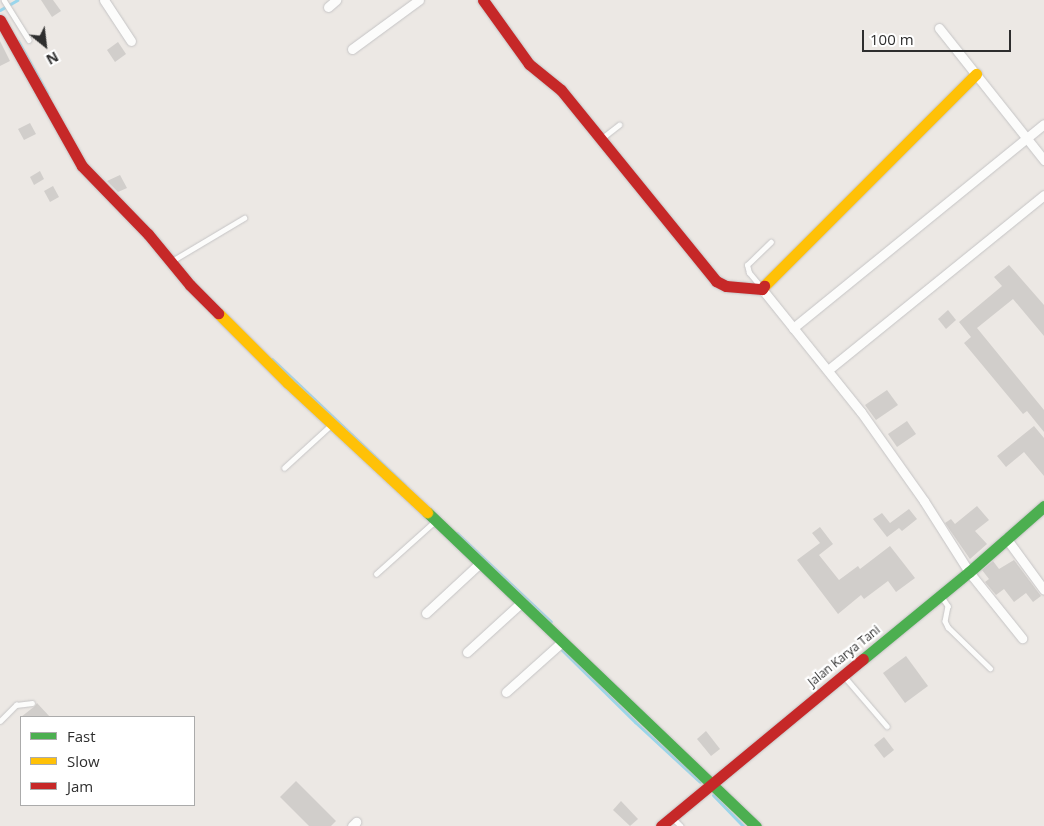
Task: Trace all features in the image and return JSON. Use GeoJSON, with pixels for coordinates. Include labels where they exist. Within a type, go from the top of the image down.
{"type":"FeatureCollection","features":[{"type":"Feature","properties":{"kind":"street"},"geometry":{"type":"LineString","coordinates":[[104,0],[131,41]]}},
{"type":"Feature","properties":{"kind":"street"},"geometry":{"type":"LineString","coordinates":[[328,7],[336,0]]}},
{"type":"Feature","properties":{"kind":"street"},"geometry":{"type":"LineString","coordinates":[[352,49],[419,0]]}},
{"type":"Feature","properties":{"kind":"street"},"geometry":{"type":"LineString","coordinates":[[483,0],[529,64],[556,83],[716,281],[726,286],[762,289],[861,412],[970,572],[1022,638]]}},
{"type":"Feature","properties":{"kind":"street"},"geometry":{"type":"LineString","coordinates":[[0,20],[82,166],[148,234],[190,285],[332,424],[713,783],[756,826]]}},
{"type":"Feature","properties":{"kind":"street"},"geometry":{"type":"LineString","coordinates":[[939,28],[1044,160]]}},
{"type":"Feature","properties":{"kind":"street"},"geometry":{"type":"LineString","coordinates":[[762,289],[976,74]]}},
{"type":"Feature","properties":{"kind":"street"},"geometry":{"type":"LineString","coordinates":[[793,328],[1044,124]]}},
{"type":"Feature","properties":{"kind":"street"},"geometry":{"type":"LineString","coordinates":[[828,370],[1044,195]]}},
{"type":"Feature","properties":{"kind":"street","name":"Jalan Karya Tani"},"geometry":{"type":"LineString","coordinates":[[661,826],[843,674],[970,572],[1044,506]]}},
{"type":"Feature","properties":{"kind":"street"},"geometry":{"type":"LineString","coordinates":[[1006,538],[1044,590]]}},
{"type":"Feature","properties":{"kind":"street"},"geometry":{"type":"LineString","coordinates":[[426,612],[480,563]]}},
{"type":"Feature","properties":{"kind":"street"},"geometry":{"type":"LineString","coordinates":[[467,652],[522,602]]}},
{"type":"Feature","properties":{"kind":"street"},"geometry":{"type":"LineString","coordinates":[[506,692],[563,641]]}},
{"type":"Feature","properties":{"kind":"lane"},"geometry":{"type":"LineString","coordinates":[[4,2],[29,40]]}},
{"type":"Feature","properties":{"kind":"lane"},"geometry":{"type":"LineString","coordinates":[[601,139],[619,125]]}},
{"type":"Feature","properties":{"kind":"lane"},"geometry":{"type":"LineString","coordinates":[[171,262],[244,218]]}},
{"type":"Feature","properties":{"kind":"lane"},"geometry":{"type":"LineString","coordinates":[[762,289],[749,273],[747,265],[771,242]]}},
{"type":"Feature","properties":{"kind":"lane"},"geometry":{"type":"LineString","coordinates":[[284,468],[332,424]]}},
{"type":"Feature","properties":{"kind":"lane"},"geometry":{"type":"LineString","coordinates":[[376,574],[435,521]]}},
{"type":"Feature","properties":{"kind":"lane"},"geometry":{"type":"LineString","coordinates":[[941,596],[948,606],[945,622],[948,627],[990,668]]}},
{"type":"Feature","properties":{"kind":"lane"},"geometry":{"type":"LineString","coordinates":[[843,674],[887,726]]}},
{"type":"Feature","properties":{"kind":"lane"},"geometry":{"type":"LineString","coordinates":[[0,721],[16,705],[32,703]]}},
{"type":"Feature","properties":{"kind":"lane"},"geometry":{"type":"LineString","coordinates":[[672,817],[682,826]]}},
{"type":"Feature","properties":{"kind":"building"},"geometry":{"type":"Polygon","coordinates":[[[41,0],[53,0],[61,11],[52,17],[41,0]]]}},
{"type":"Feature","properties":{"kind":"building"},"geometry":{"type":"Polygon","coordinates":[[[0,41],[10,61],[0,66],[0,41]]]}},
{"type":"Feature","properties":{"kind":"building"},"geometry":{"type":"Polygon","coordinates":[[[118,42],[126,54],[115,62],[107,50],[118,42]]]}},
{"type":"Feature","properties":{"kind":"building"},"geometry":{"type":"Polygon","coordinates":[[[30,123],[36,134],[24,140],[18,129],[30,123]]]}},
{"type":"Feature","properties":{"kind":"building"},"geometry":{"type":"Polygon","coordinates":[[[40,171],[44,179],[34,185],[30,177],[40,171]]]}},
{"type":"Feature","properties":{"kind":"building"},"geometry":{"type":"Polygon","coordinates":[[[120,175],[127,188],[118,192],[107,181],[120,175]]]}},
{"type":"Feature","properties":{"kind":"building"},"geometry":{"type":"Polygon","coordinates":[[[53,186],[59,197],[50,202],[44,191],[53,186]]]}},
{"type":"Feature","properties":{"kind":"building"},"geometry":{"type":"Polygon","coordinates":[[[1009,265],[1044,305],[1044,336],[1013,299],[977,328],[1044,410],[1044,432],[1027,411],[1023,414],[964,343],[971,337],[959,322],[1002,286],[994,277],[1009,265]]]}},
{"type":"Feature","properties":{"kind":"building"},"geometry":{"type":"Polygon","coordinates":[[[948,310],[956,320],[946,329],[938,319],[948,310]]]}},
{"type":"Feature","properties":{"kind":"building"},"geometry":{"type":"Polygon","coordinates":[[[887,390],[898,405],[876,420],[865,405],[887,390]]]}},
{"type":"Feature","properties":{"kind":"building"},"geometry":{"type":"Polygon","coordinates":[[[907,421],[916,434],[897,447],[888,434],[907,421]]]}},
{"type":"Feature","properties":{"kind":"building"},"geometry":{"type":"Polygon","coordinates":[[[1034,426],[1044,438],[1044,476],[1024,452],[1006,467],[997,456],[1034,426]]]}},
{"type":"Feature","properties":{"kind":"building"},"geometry":{"type":"Polygon","coordinates":[[[977,506],[989,520],[975,531],[987,544],[970,559],[945,523],[951,519],[955,524],[977,506]]]}},
{"type":"Feature","properties":{"kind":"building"},"geometry":{"type":"Polygon","coordinates":[[[909,509],[917,519],[902,531],[899,528],[887,537],[873,519],[882,513],[890,523],[909,509]]]}},
{"type":"Feature","properties":{"kind":"building"},"geometry":{"type":"Polygon","coordinates":[[[820,527],[833,544],[819,555],[839,580],[858,566],[860,569],[890,546],[915,578],[896,592],[888,581],[864,599],[861,595],[838,614],[797,560],[820,543],[812,533],[820,527]]]}},
{"type":"Feature","properties":{"kind":"building"},"geometry":{"type":"Polygon","coordinates":[[[1014,560],[1041,596],[1033,602],[1026,593],[1014,602],[1004,589],[996,595],[985,582],[989,579],[982,570],[993,561],[999,569],[1014,560]]]}},
{"type":"Feature","properties":{"kind":"building"},"geometry":{"type":"Polygon","coordinates":[[[906,656],[928,686],[905,703],[883,673],[906,656]]]}},
{"type":"Feature","properties":{"kind":"building"},"geometry":{"type":"Polygon","coordinates":[[[37,703],[49,716],[22,716],[37,703]]]}},
{"type":"Feature","properties":{"kind":"building"},"geometry":{"type":"Polygon","coordinates":[[[706,731],[720,749],[711,756],[697,739],[706,731]]]}},
{"type":"Feature","properties":{"kind":"building"},"geometry":{"type":"Polygon","coordinates":[[[884,737],[894,750],[884,758],[874,745],[884,737]]]}},
{"type":"Feature","properties":{"kind":"building"},"geometry":{"type":"Polygon","coordinates":[[[296,781],[336,821],[331,826],[309,826],[280,797],[296,781]]]}},
{"type":"Feature","properties":{"kind":"building"},"geometry":{"type":"Polygon","coordinates":[[[621,801],[638,819],[630,826],[613,810],[621,801]]]}},
{"type":"Feature","properties":{"kind":"waterway"},"geometry":{"type":"LineString","coordinates":[[0,10],[17,0]]}},
{"type":"Feature","properties":{"kind":"waterway"},"geometry":{"type":"LineString","coordinates":[[18,41],[47,93]]}},
{"type":"Feature","properties":{"kind":"waterway"},"geometry":{"type":"LineString","coordinates":[[272,359],[405,485]]}},
{"type":"Feature","properties":{"kind":"waterway"},"geometry":{"type":"LineString","coordinates":[[457,533],[551,622]]}},
{"type":"Feature","properties":{"kind":"waterway"},"geometry":{"type":"LineString","coordinates":[[559,647],[635,722],[700,782]]}},
{"type":"Feature","properties":{"kind":"waterway"},"geometry":{"type":"LineString","coordinates":[[713,795],[743,826]]}},
{"type":"Feature","properties":{"kind":"traffic: fast"},"geometry":{"type":"LineString","coordinates":[[863,659],[969,572],[1044,506]]}},
{"type":"Feature","properties":{"kind":"traffic: fast"},"geometry":{"type":"LineString","coordinates":[[427,512],[756,826]]}},
{"type":"Feature","properties":{"kind":"traffic: slow"},"geometry":{"type":"LineString","coordinates":[[764,286],[976,74]]}},
{"type":"Feature","properties":{"kind":"traffic: slow"},"geometry":{"type":"LineString","coordinates":[[218,313],[288,383],[427,512]]}},
{"type":"Feature","properties":{"kind":"traffic: jam"},"geometry":{"type":"LineString","coordinates":[[483,0],[529,64],[561,90],[716,281],[726,286],[762,289],[764,286]]}},
{"type":"Feature","properties":{"kind":"traffic: jam"},"geometry":{"type":"LineString","coordinates":[[0,20],[82,166],[148,234],[190,285],[218,313]]}},
{"type":"Feature","properties":{"kind":"traffic: jam"},"geometry":{"type":"LineString","coordinates":[[661,826],[863,659]]}}]}
